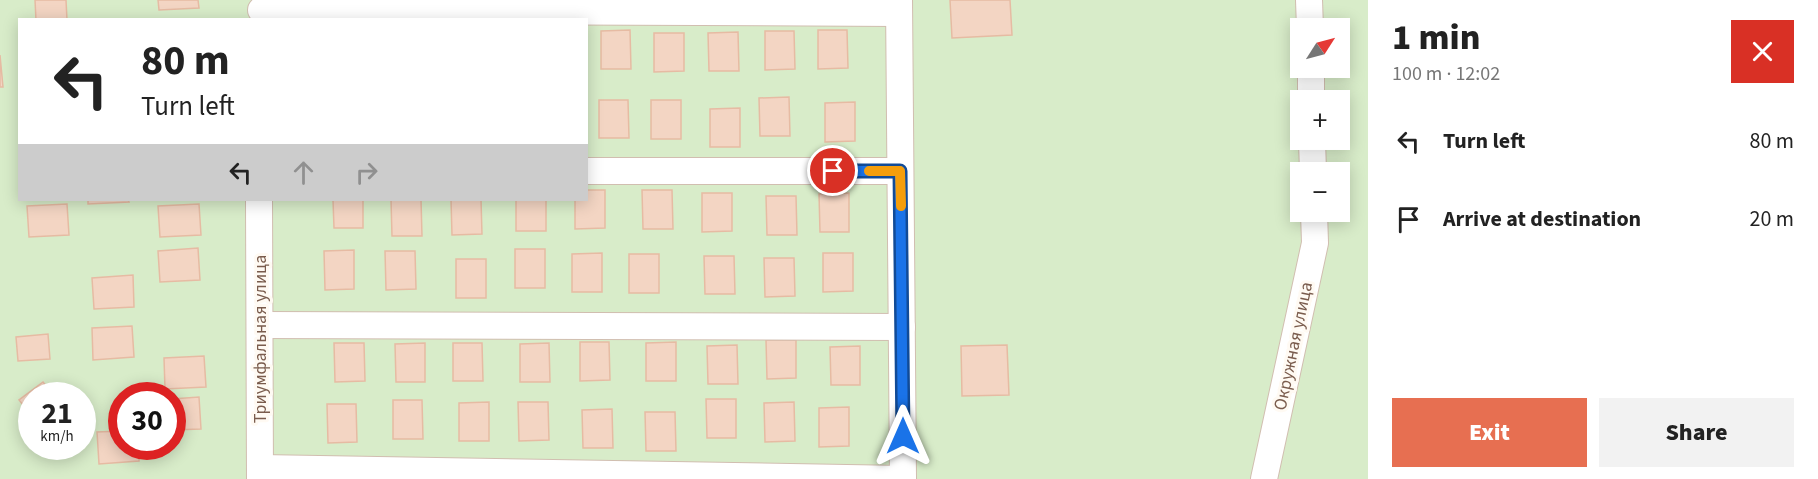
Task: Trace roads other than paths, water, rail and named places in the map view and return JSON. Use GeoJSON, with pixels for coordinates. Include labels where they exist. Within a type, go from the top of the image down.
{"type":"FeatureCollection","features":[{"type":"Feature","properties":{"kind":"street"},"geometry":{"type":"LineString","coordinates":[[1309,0],[1310,18]]}},
{"type":"Feature","properties":{"kind":"street"},"geometry":{"type":"LineString","coordinates":[[260,473],[903,479],[899,6],[261,10]]}},
{"type":"Feature","properties":{"kind":"street"},"geometry":{"type":"LineString","coordinates":[[588,171],[900,171]]}},
{"type":"Feature","properties":{"kind":"street","name":"Триумфальная улица"},"geometry":{"type":"LineString","coordinates":[[259,201],[260,473]]}},
{"type":"Feature","properties":{"kind":"street","name":"Окружная улица"},"geometry":{"type":"LineString","coordinates":[[1264,479],[1315,243],[1314,222]]}},
{"type":"Feature","properties":{"kind":"street"},"geometry":{"type":"LineString","coordinates":[[260,325],[902,327]]}}]}
